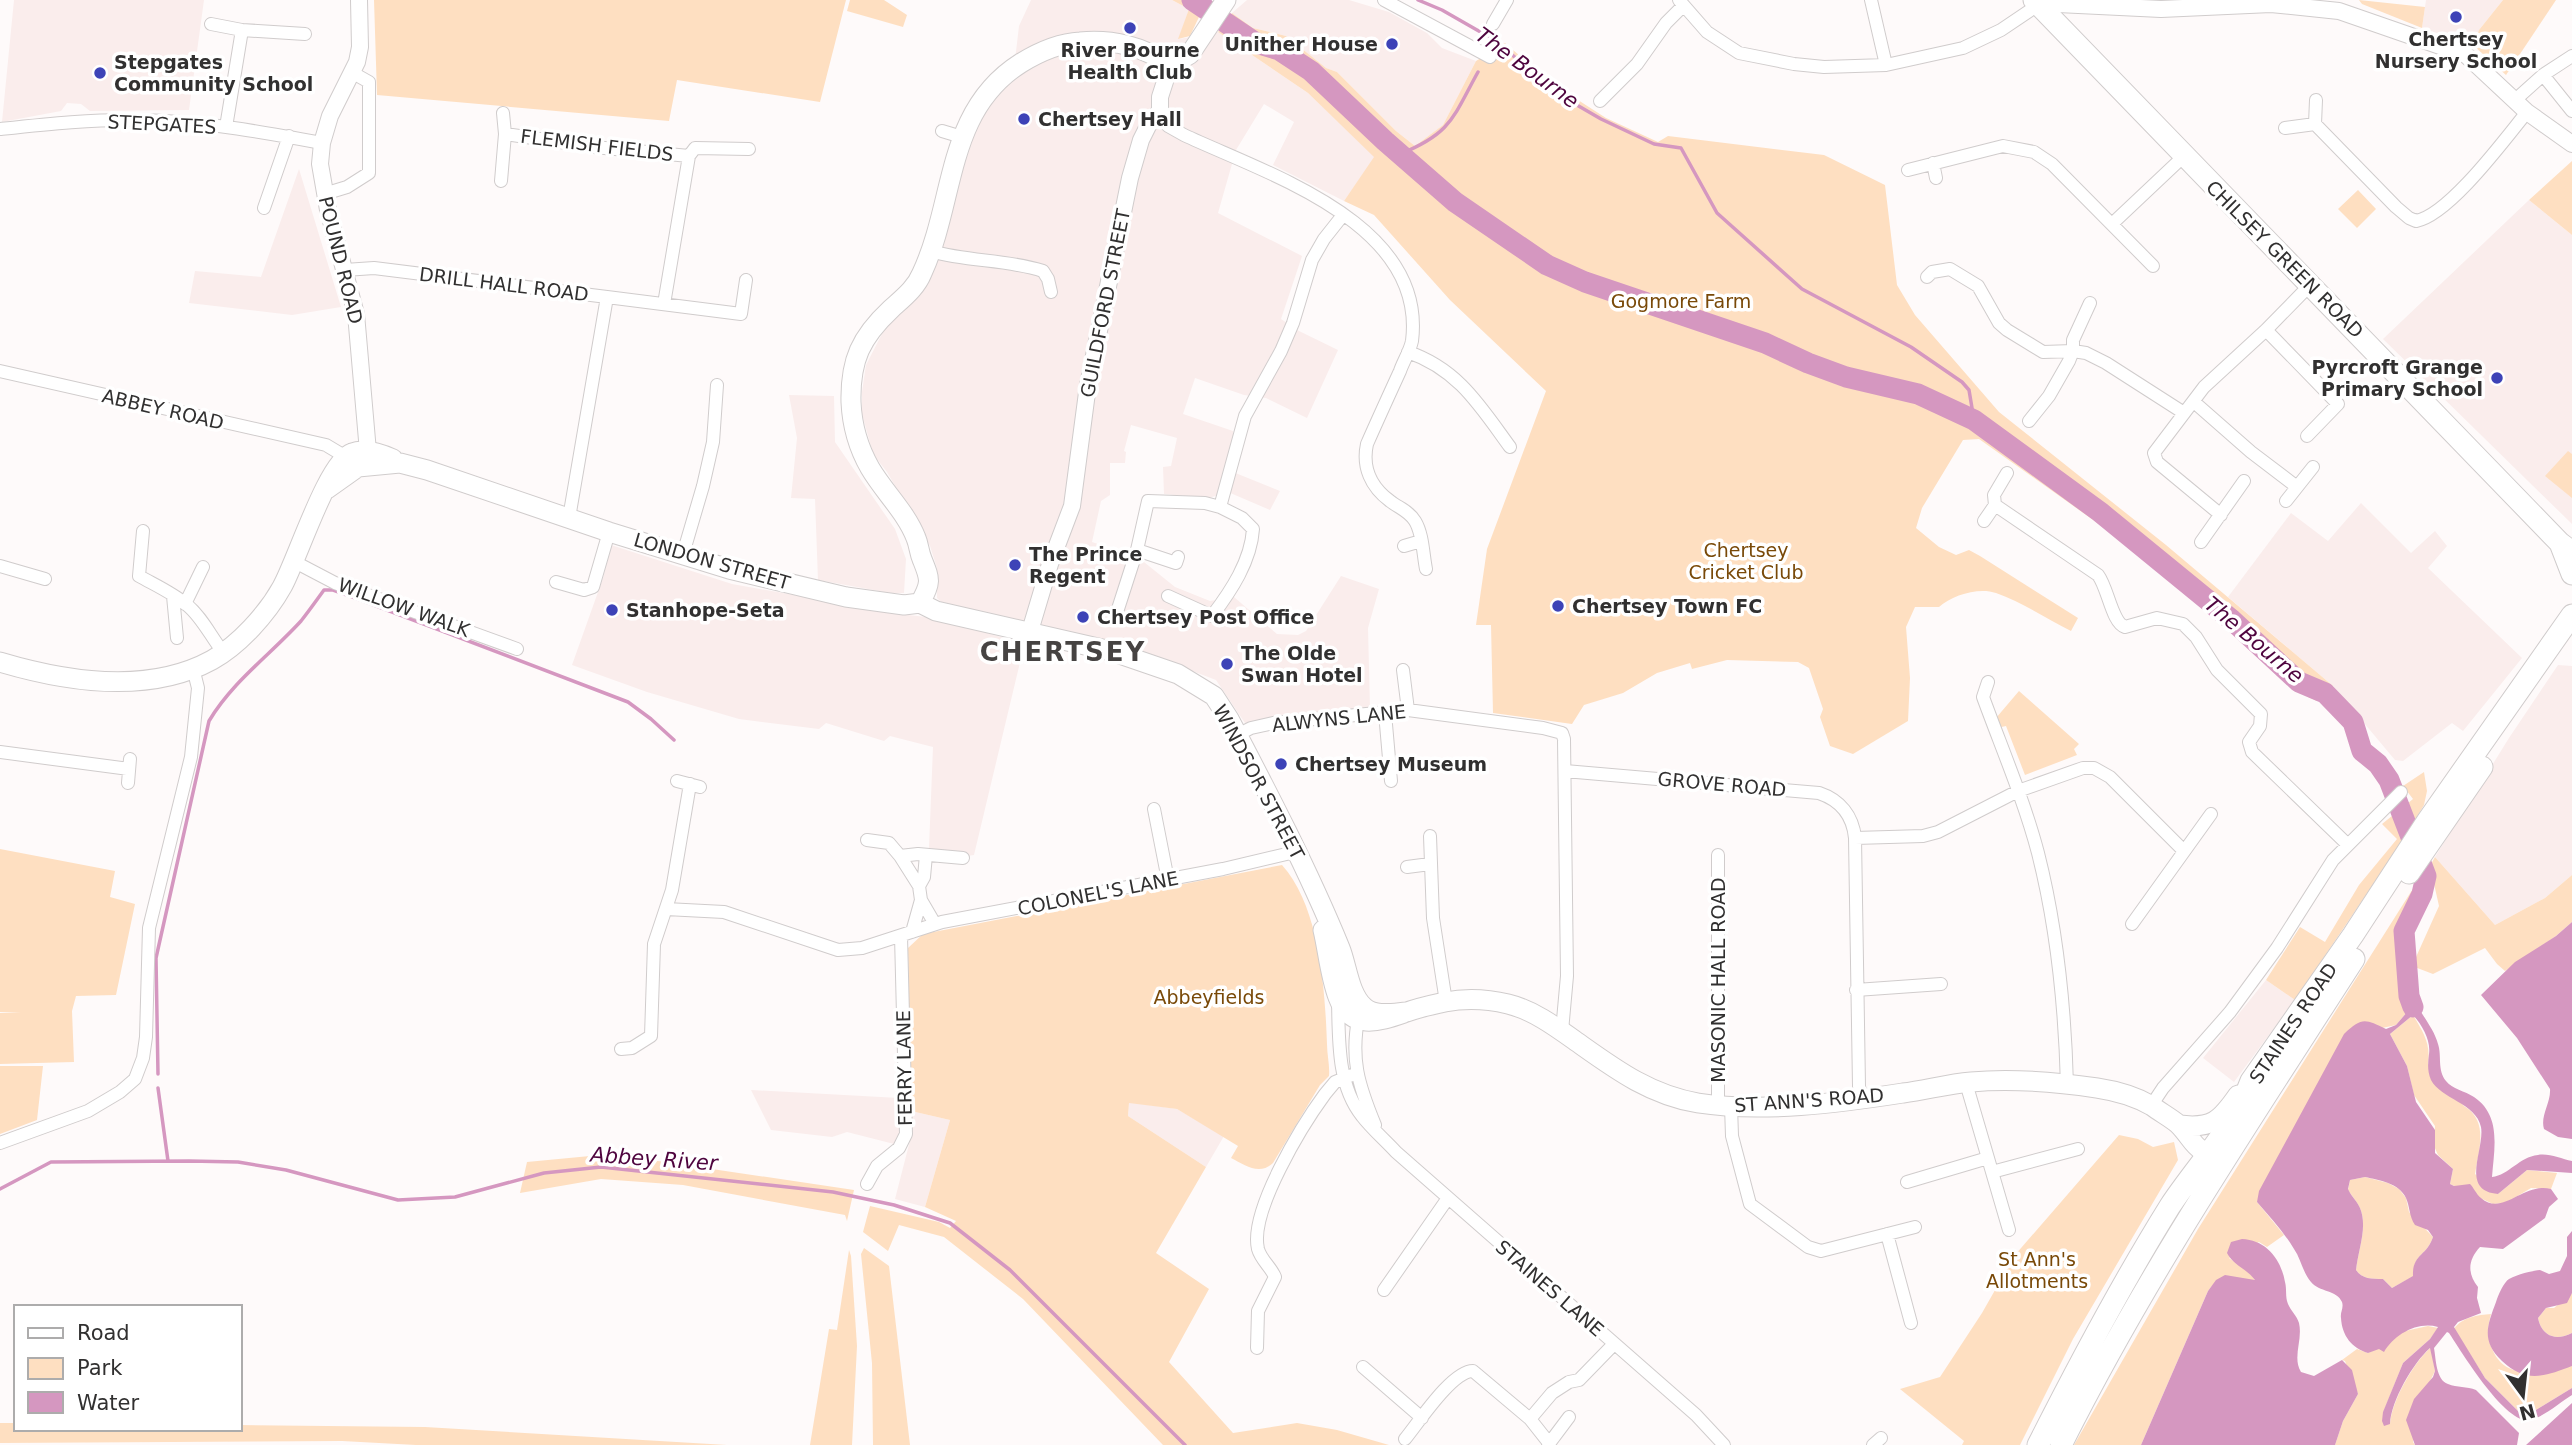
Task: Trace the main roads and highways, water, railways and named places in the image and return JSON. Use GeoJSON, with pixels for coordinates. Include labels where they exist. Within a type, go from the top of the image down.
{"type":"FeatureCollection","features":[{"type":"Feature","properties":{"kind":"main road","name":"CHILSEY GREEN ROAD"},"geometry":{"type":"LineString","coordinates":[[2046,4],[2184,156],[2566,548],[2572,574]]}},
{"type":"Feature","properties":{"kind":"main road"},"geometry":{"type":"LineString","coordinates":[[920,603],[918,569],[922,559],[916,538],[861,451],[853,424],[851,380],[853,363],[869,332],[913,288],[922,275],[970,118],[990,89],[1008,71],[1047,50],[1068,43],[1116,42],[1159,57],[1170,66],[1190,54],[1223,5]]}},
{"type":"Feature","properties":{"kind":"main road","name":"LONDON STREET"},"geometry":{"type":"LineString","coordinates":[[0,662],[27,670],[106,682],[138,681],[193,668],[223,652],[269,606],[284,583],[316,506],[330,480],[360,459],[400,463],[427,470],[609,532],[729,569],[846,597],[905,605],[920,603],[936,611],[1030,631]]}},
{"type":"Feature","properties":{"kind":"main road","name":"STAINES ROAD"},"geometry":{"type":"LineString","coordinates":[[2434,825],[2445,794],[2572,615]]}},
{"type":"Feature","properties":{"kind":"main road","name":"WINDSOR STREET"},"geometry":{"type":"LineString","coordinates":[[1030,631],[1111,651],[1178,674],[1214,696],[1237,735],[1316,894]]}},
{"type":"Feature","properties":{"kind":"main road","name":"STAINES ROAD"},"geometry":{"type":"LineString","coordinates":[[2038,1445],[2104,1321],[2172,1203],[2209,1153],[2245,1097],[2251,1081],[2434,825],[2481,768],[2555,658],[2572,639]]}},
{"type":"Feature","properties":{"kind":"main road"},"geometry":{"type":"LineString","coordinates":[[2445,794],[2458,795],[2481,768]]}},
{"type":"Feature","properties":{"kind":"main road","name":"STAINES ROAD"},"geometry":{"type":"LineString","coordinates":[[2061,1445],[2139,1299],[2401,873]]}},
{"type":"Feature","properties":{"kind":"main road","name":"STAINES LANE"},"geometry":{"type":"LineString","coordinates":[[1316,894],[1343,955],[1358,1009],[1345,1010],[1338,998],[1316,894]]}},
{"type":"Feature","properties":{"kind":"main road","name":"ST ANN'S ROAD"},"geometry":{"type":"LineString","coordinates":[[1358,1009],[1363,1007],[1374,1012],[1406,1012],[1446,1002],[1476,999],[1511,1005],[1535,1014],[1647,1087],[1679,1100],[1724,1105],[1793,1105],[1966,1083],[2032,1081],[2119,1092],[2151,1106],[2209,1153]]}},
{"type":"Feature","properties":{"kind":"main road"},"geometry":{"type":"LineString","coordinates":[[2172,1203],[2190,1159],[2184,1133],[2218,1119],[2251,1081]]}},
{"type":"Feature","properties":{"kind":"main road"},"geometry":{"type":"LineString","coordinates":[[2209,1153],[2231,1149]]}},
{"type":"Feature","properties":{"kind":"water"},"geometry":{"type":"Polygon","coordinates":[[[2572,922],[2572,1139],[2558,1137],[2544,1129],[2543,1119],[2550,1089],[2517,1038],[2481,995],[2515,962],[2556,936],[2572,922]]]}},
{"type":"Feature","properties":{"kind":"water"},"geometry":{"type":"Polygon","coordinates":[[[2412,979],[2417,1004],[2438,1044],[2446,1081],[2474,1097],[2489,1114],[2493,1123],[2495,1144],[2492,1177],[2504,1173],[2531,1156],[2551,1155],[2572,1161],[2572,1173],[2527,1170],[2498,1194],[2486,1191],[2479,1185],[2476,1168],[2481,1136],[2478,1119],[2466,1107],[2442,1092],[2431,1080],[2428,1067],[2429,1043],[2423,1028],[2413,1015],[2390,1034],[2407,1066],[2416,1102],[2435,1130],[2435,1153],[2453,1169],[2450,1184],[2470,1184],[2479,1196],[2489,1203],[2505,1202],[2541,1188],[2551,1189],[2558,1199],[2549,1207],[2545,1218],[2503,1249],[2480,1247],[2470,1267],[2478,1287],[2477,1298],[2481,1313],[2458,1322],[2454,1327],[2485,1378],[2520,1413],[2531,1413],[2572,1388],[2572,1395],[2540,1416],[2529,1420],[2519,1418],[2508,1411],[2484,1385],[2449,1333],[2447,1332],[2434,1348],[2437,1369],[2444,1382],[2476,1390],[2519,1433],[2517,1445],[2415,1445],[2406,1420],[2414,1399],[2435,1371],[2430,1348],[2410,1373],[2394,1405],[2390,1424],[2384,1426],[2383,1412],[2403,1363],[2430,1339],[2438,1327],[2422,1326],[2407,1331],[2394,1340],[2384,1352],[2379,1349],[2368,1353],[2357,1348],[2343,1330],[2340,1298],[2311,1282],[2290,1243],[2257,1202],[2259,1191],[2344,1034],[2364,1021],[2386,1029],[2396,1025],[2408,1011],[2401,998],[2402,983],[2412,979]],[[2365,1177],[2350,1180],[2348,1189],[2360,1208],[2363,1223],[2356,1270],[2364,1277],[2383,1279],[2392,1288],[2413,1276],[2417,1259],[2433,1237],[2428,1230],[2415,1225],[2406,1198],[2399,1189],[2365,1177]]]}},
{"type":"Feature","properties":{"kind":"water"},"geometry":{"type":"Polygon","coordinates":[[[2572,1231],[2572,1293],[2567,1303],[2546,1308],[2538,1318],[2550,1336],[2561,1337],[2572,1333],[2572,1366],[2543,1375],[2519,1373],[2495,1354],[2488,1340],[2488,1326],[2497,1299],[2505,1283],[2513,1277],[2540,1270],[2549,1274],[2560,1271],[2567,1256],[2567,1237],[2572,1231]]]}},
{"type":"Feature","properties":{"kind":"water"},"geometry":{"type":"Polygon","coordinates":[[[2242,1239],[2265,1247],[2280,1266],[2289,1307],[2299,1323],[2297,1360],[2301,1372],[2314,1376],[2342,1360],[2352,1370],[2358,1394],[2343,1421],[2335,1445],[2141,1445],[2208,1291],[2216,1280],[2225,1275],[2255,1280],[2227,1253],[2231,1242],[2242,1239]]]}},
{"type":"Feature","properties":{"kind":"water"},"geometry":{"type":"Polygon","coordinates":[[[2572,1403],[2572,1445],[2526,1445],[2572,1403]]]}},
{"type":"Feature","properties":{"kind":"waterway","name":"The Bourne"},"geometry":{"type":"LineString","coordinates":[[1192,0],[1256,43],[1279,50],[1311,71],[1455,202],[1547,265],[1585,282],[1765,343],[1846,377],[1918,394],[1974,420],[2100,512],[2232,620],[2299,682],[2325,693],[2353,722],[2362,751],[2378,764],[2389,780],[2426,876],[2422,894],[2404,931],[2409,996],[2413,1007]]}},
{"type":"Feature","properties":{"kind":"waterway","name":"The Bourne"},"geometry":{"type":"LineString","coordinates":[[1206,9],[1210,0]]}},
{"type":"Feature","properties":{"kind":"waterway","name":"The Bourne"},"geometry":{"type":"LineString","coordinates":[[1418,0],[1442,10],[1498,42],[1551,90],[1601,119],[1654,144],[1681,148],[1717,213],[1802,289],[1911,347],[1962,382],[1969,390],[1974,420]]}},
{"type":"Feature","properties":{"kind":"waterway","name":"The Bourne"},"geometry":{"type":"LineString","coordinates":[[1400,154],[1441,131],[1456,112],[1478,72]]}},
{"type":"Feature","properties":{"kind":"waterway"},"geometry":{"type":"LineString","coordinates":[[158,1074],[156,958],[209,721],[229,693],[301,621],[324,590],[333,590],[358,599],[628,702],[674,740]]}},
{"type":"Feature","properties":{"kind":"waterway"},"geometry":{"type":"LineString","coordinates":[[158,1088],[168,1161]]}},
{"type":"Feature","properties":{"kind":"waterway","name":"Abbey River"},"geometry":{"type":"LineString","coordinates":[[0,1189],[51,1162],[238,1162],[286,1170],[398,1200],[455,1197],[544,1173],[601,1167],[833,1192],[894,1205],[950,1223],[1010,1270],[1185,1445]]}},
{"type":"Feature","properties":{"kind":"place","name":"Chertsey Nursery School"},"geometry":{"type":"Point","coordinates":[2456,17]}},
{"type":"Feature","properties":{"kind":"place","name":"River Bourne Health Club"},"geometry":{"type":"Point","coordinates":[1130,28]}},
{"type":"Feature","properties":{"kind":"place","name":"Unither House"},"geometry":{"type":"Point","coordinates":[1392,44]}},
{"type":"Feature","properties":{"kind":"place","name":"Stepgates Community School"},"geometry":{"type":"Point","coordinates":[100,73]}},
{"type":"Feature","properties":{"kind":"place","name":"Chertsey Hall"},"geometry":{"type":"Point","coordinates":[1024,119]}},
{"type":"Feature","properties":{"kind":"place","name":"Pyrcroft Grange Primary School"},"geometry":{"type":"Point","coordinates":[2497,378]}},
{"type":"Feature","properties":{"kind":"place","name":"The Prince Regent"},"geometry":{"type":"Point","coordinates":[1015,565]}},
{"type":"Feature","properties":{"kind":"place","name":"Chertsey Town FC"},"geometry":{"type":"Point","coordinates":[1558,606]}},
{"type":"Feature","properties":{"kind":"place","name":"Stanhope-Seta"},"geometry":{"type":"Point","coordinates":[612,610]}},
{"type":"Feature","properties":{"kind":"place","name":"Chertsey Post Office"},"geometry":{"type":"Point","coordinates":[1083,617]}},
{"type":"Feature","properties":{"kind":"place","name":"The Olde Swan Hotel"},"geometry":{"type":"Point","coordinates":[1227,664]}},
{"type":"Feature","properties":{"kind":"place","name":"Chertsey Museum"},"geometry":{"type":"Point","coordinates":[1281,764]}},
{"type":"Feature","properties":{"kind":"district","name":"CHERTSEY"},"geometry":{"type":"Point","coordinates":[1063,652]}},
{"type":"Feature","properties":{"kind":"park label","name":"Gogmore Farm"},"geometry":{"type":"Point","coordinates":[1681,301]}},
{"type":"Feature","properties":{"kind":"park label","name":"Chertsey Cricket Club"},"geometry":{"type":"Point","coordinates":[1746,561]}},
{"type":"Feature","properties":{"kind":"park label","name":"Abbeyfields"},"geometry":{"type":"Point","coordinates":[1209,997]}},
{"type":"Feature","properties":{"kind":"park label","name":"St Ann's Allotments"},"geometry":{"type":"Point","coordinates":[2037,1270]}}]}
